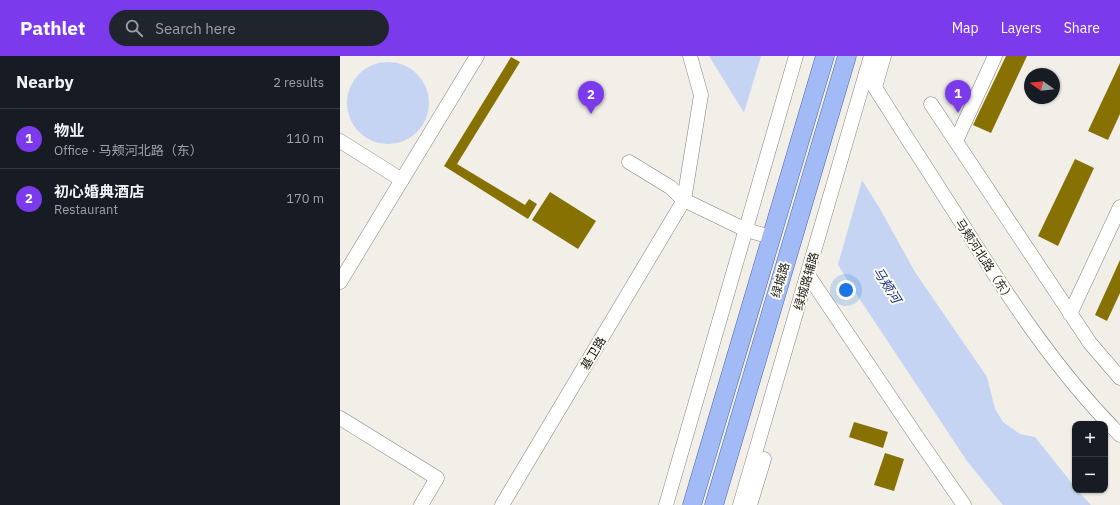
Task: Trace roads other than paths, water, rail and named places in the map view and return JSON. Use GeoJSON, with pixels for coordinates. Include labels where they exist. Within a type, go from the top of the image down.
{"type":"FeatureCollection","features":[{"type":"Feature","properties":{"kind":"main road","name":"绿城路"},"geometry":{"type":"LineString","coordinates":[[714,505],[847,56]]}},
{"type":"Feature","properties":{"kind":"main road","name":"绿城路"},"geometry":{"type":"LineString","coordinates":[[692,505],[824,59]]}},
{"type":"Feature","properties":{"kind":"street"},"geometry":{"type":"LineString","coordinates":[[340,282],[477,56]]}},
{"type":"Feature","properties":{"kind":"street"},"geometry":{"type":"LineString","coordinates":[[684,200],[701,95],[690,56]]}},
{"type":"Feature","properties":{"kind":"street"},"geometry":{"type":"LineString","coordinates":[[666,505],[796,56]]}},
{"type":"Feature","properties":{"kind":"street","name":"绿城路辅路"},"geometry":{"type":"LineString","coordinates":[[740,505],[871,56]]}},
{"type":"Feature","properties":{"kind":"street"},"geometry":{"type":"LineString","coordinates":[[875,87],[884,56]]}},
{"type":"Feature","properties":{"kind":"street"},"geometry":{"type":"LineString","coordinates":[[956,141],[995,56]]}},
{"type":"Feature","properties":{"kind":"street","name":"马颊河北路（东）"},"geometry":{"type":"LineString","coordinates":[[866,73],[975,246],[1037,338],[1083,396],[1120,435]]}},
{"type":"Feature","properties":{"kind":"street"},"geometry":{"type":"LineString","coordinates":[[931,104],[1090,343],[1120,378]]}},
{"type":"Feature","properties":{"kind":"street"},"geometry":{"type":"LineString","coordinates":[[340,141],[402,180]]}},
{"type":"Feature","properties":{"kind":"street"},"geometry":{"type":"LineString","coordinates":[[630,162],[670,188],[684,200],[746,230],[771,238]]}},
{"type":"Feature","properties":{"kind":"street","name":"基卫路"},"geometry":{"type":"LineString","coordinates":[[502,505],[684,200]]}},
{"type":"Feature","properties":{"kind":"street"},"geometry":{"type":"LineString","coordinates":[[1070,314],[1120,207]]}},
{"type":"Feature","properties":{"kind":"street"},"geometry":{"type":"LineString","coordinates":[[808,274],[964,505]]}},
{"type":"Feature","properties":{"kind":"street"},"geometry":{"type":"LineString","coordinates":[[750,505],[805,320]]}},
{"type":"Feature","properties":{"kind":"street"},"geometry":{"type":"LineString","coordinates":[[340,418],[437,478],[421,505]]}},
{"type":"Feature","properties":{"kind":"water","name":"马颊河"},"geometry":{"type":"Polygon","coordinates":[[[709,56],[783,56],[879,207],[915,272],[987,377],[995,409],[1003,422],[1020,434],[1035,437],[1072,483],[1072,493],[1080,493],[1091,505],[1003,505],[967,461],[853,289],[709,56]]]}},
{"type":"Feature","properties":{"kind":"water"},"geometry":{"type":"Polygon","coordinates":[[[388,62],[404,65],[417,74],[426,87],[429,103],[426,119],[417,132],[404,141],[388,144],[372,141],[359,132],[350,119],[347,103],[350,87],[359,74],[372,65],[388,62]]]}},
{"type":"Feature","properties":{"kind":"place","name":"物业"},"geometry":{"type":"Point","coordinates":[958,113]}},
{"type":"Feature","properties":{"kind":"place","name":"初心婚典酒店"},"geometry":{"type":"Point","coordinates":[591,114]}}]}
